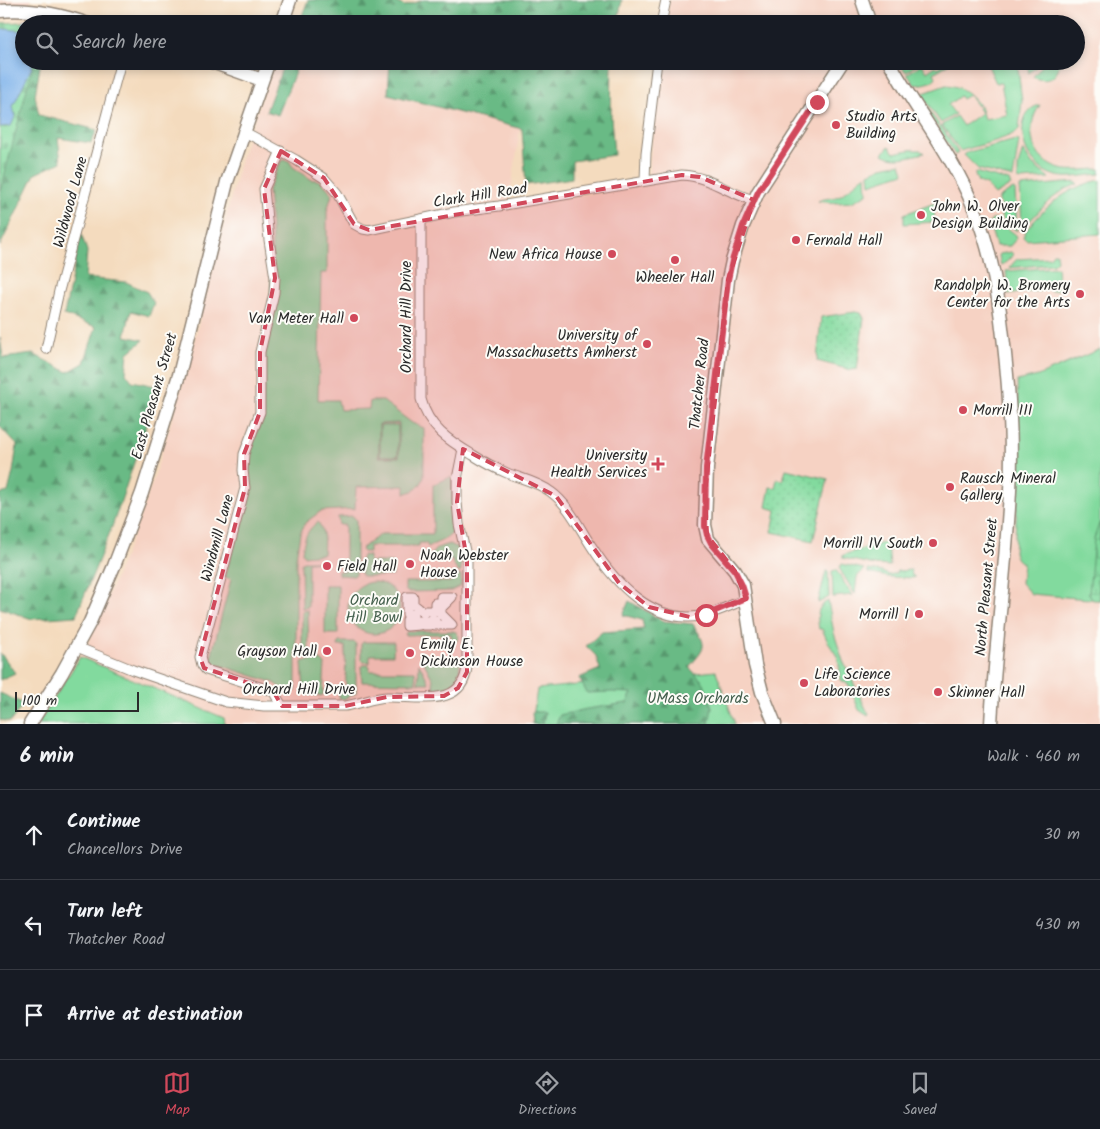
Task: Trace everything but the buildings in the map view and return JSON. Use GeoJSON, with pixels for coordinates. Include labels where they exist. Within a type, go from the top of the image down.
{"type":"FeatureCollection","features":[{"type":"Feature","properties":{"kind":"main road"},"geometry":{"type":"LineString","coordinates":[[285,15],[290,0]]}},
{"type":"Feature","properties":{"kind":"main road"},"geometry":{"type":"LineString","coordinates":[[861,1],[866,15]]}},
{"type":"Feature","properties":{"kind":"main road"},"geometry":{"type":"LineString","coordinates":[[0,11],[44,11],[58,15]]}},
{"type":"Feature","properties":{"kind":"main road"},"geometry":{"type":"LineString","coordinates":[[234,70],[262,80]]}},
{"type":"Feature","properties":{"kind":"main road","name":"East Pleasant Street"},"geometry":{"type":"LineString","coordinates":[[30,724],[77,647],[96,609],[153,461],[179,375],[216,224],[243,132],[266,70]]}},
{"type":"Feature","properties":{"kind":"main road","name":"Thatcher Road"},"geometry":{"type":"LineString","coordinates":[[775,724],[762,692],[753,658],[746,598],[742,585],[735,571],[708,539],[706,531],[705,510],[710,434],[728,280],[736,247],[754,200],[837,70]]}},
{"type":"Feature","properties":{"kind":"main road","name":"North Pleasant Street"},"geometry":{"type":"LineString","coordinates":[[894,70],[958,171],[981,226],[992,260],[997,284],[1011,427],[1010,490],[991,724]]}},
{"type":"Feature","properties":{"kind":"street"},"geometry":{"type":"LineString","coordinates":[[663,15],[666,0]]}},
{"type":"Feature","properties":{"kind":"street","name":"Wildwood Lane"},"geometry":{"type":"LineString","coordinates":[[46,349],[59,291],[119,70]]}},
{"type":"Feature","properties":{"kind":"street"},"geometry":{"type":"LineString","coordinates":[[645,181],[646,153],[656,70]]}},
{"type":"Feature","properties":{"kind":"street","name":"Clark Hill Road"},"geometry":{"type":"LineString","coordinates":[[243,132],[309,167],[338,193],[350,218],[358,227],[369,230],[454,212],[517,203],[667,176],[690,175],[715,183],[743,198],[754,200]]}},
{"type":"Feature","properties":{"kind":"street","name":"Windmill Lane"},"geometry":{"type":"LineString","coordinates":[[281,151],[264,189],[268,240],[275,278],[274,294],[260,352],[260,412],[244,454],[245,488],[200,658],[206,670],[272,691],[282,706]]}},
{"type":"Feature","properties":{"kind":"street","name":"Orchard Hill Drive"},"geometry":{"type":"LineString","coordinates":[[77,647],[211,698],[241,704],[345,706],[379,698],[444,696],[452,693],[462,684],[467,666],[468,567],[458,519],[457,490],[463,449],[448,440],[435,427],[423,408],[421,399],[421,220]]}},
{"type":"Feature","properties":{"kind":"street"},"geometry":{"type":"LineString","coordinates":[[463,449],[498,469],[537,484],[556,496],[619,583],[633,596],[650,607],[675,616],[690,617],[714,612],[746,598]]}},
{"type":"Feature","properties":{"kind":"street"},"geometry":{"type":"LineString","coordinates":[[407,597],[413,597],[413,604],[422,611],[435,611],[435,603],[441,603],[441,597],[452,597],[441,608],[441,614],[452,625],[435,625],[436,620],[430,620],[430,625],[424,625],[424,620],[419,620],[419,625],[407,626],[407,620],[413,620],[413,614],[407,614],[407,597]]}},
{"type":"Feature","properties":{"kind":"highlighted area"},"geometry":{"type":"Polygon","coordinates":[[[281,151],[324,178],[354,224],[369,230],[682,175],[700,177],[754,200],[728,280],[705,493],[707,535],[735,571],[746,599],[690,617],[649,607],[619,583],[556,496],[463,449],[457,502],[467,560],[467,672],[458,688],[444,696],[387,697],[345,706],[282,706],[273,691],[204,668],[200,657],[245,488],[244,454],[260,412],[260,352],[275,278],[264,189],[281,151]]]}},
{"type":"Feature","properties":{"kind":"shaded area"},"geometry":{"type":"Polygon","coordinates":[[[0,0],[31,0],[30,3],[0,8],[0,0]]]}},
{"type":"Feature","properties":{"kind":"shaded area","name":"University of Massachusetts Amherst"},"geometry":{"type":"Polygon","coordinates":[[[670,0],[1100,0],[1100,724],[38,724],[89,641],[137,526],[155,475],[187,369],[241,158],[272,70],[469,70],[459,114],[524,104],[508,209],[647,185],[660,70],[1085,70],[1085,15],[667,15],[670,0]]]}},
{"type":"Feature","properties":{"kind":"green space"},"geometry":{"type":"Polygon","coordinates":[[[308,0],[390,0],[405,6],[423,0],[622,0],[619,15],[302,15],[308,0]]]}},
{"type":"Feature","properties":{"kind":"green space"},"geometry":{"type":"Polygon","coordinates":[[[15,22],[15,70],[32,70],[0,192],[0,23],[15,22]]]}},
{"type":"Feature","properties":{"kind":"green space"},"geometry":{"type":"Polygon","coordinates":[[[0,28],[15,49],[15,70],[39,70],[35,95],[39,115],[97,130],[91,143],[58,138],[61,162],[35,174],[0,246],[0,28]]]}},
{"type":"Feature","properties":{"kind":"green space"},"geometry":{"type":"Polygon","coordinates":[[[282,70],[296,70],[278,115],[266,111],[282,70]]]}},
{"type":"Feature","properties":{"kind":"green space"},"geometry":{"type":"Polygon","coordinates":[[[389,70],[612,70],[611,117],[614,155],[572,161],[572,178],[526,185],[522,129],[388,94],[389,70]]]}},
{"type":"Feature","properties":{"kind":"green space"},"geometry":{"type":"Polygon","coordinates":[[[913,70],[926,70],[927,72],[939,70],[934,73],[936,77],[932,81],[915,85],[907,74],[913,70]]]}},
{"type":"Feature","properties":{"kind":"green space"},"geometry":{"type":"Polygon","coordinates":[[[990,70],[1018,70],[1022,101],[1019,129],[1001,139],[960,151],[942,125],[956,116],[963,126],[981,113],[978,108],[980,106],[984,119],[1007,115],[1001,83],[996,83],[990,70]]]}},
{"type":"Feature","properties":{"kind":"green space"},"geometry":{"type":"Polygon","coordinates":[[[1039,70],[1058,70],[1052,78],[1043,80],[1033,77],[1039,70]]]}},
{"type":"Feature","properties":{"kind":"green space"},"geometry":{"type":"Polygon","coordinates":[[[946,85],[965,91],[972,97],[979,105],[977,106],[969,95],[962,99],[960,96],[948,105],[955,114],[941,123],[921,94],[946,85]]]}},
{"type":"Feature","properties":{"kind":"green space"},"geometry":{"type":"Polygon","coordinates":[[[918,94],[939,125],[937,127],[916,96],[918,94]]]}},
{"type":"Feature","properties":{"kind":"green space"},"geometry":{"type":"Polygon","coordinates":[[[1040,105],[1032,124],[1032,133],[1033,143],[1042,159],[1060,169],[1100,169],[1100,174],[1070,177],[1058,176],[1046,172],[1034,162],[1026,149],[1023,126],[1024,119],[1028,113],[1040,105]]]}},
{"type":"Feature","properties":{"kind":"green space"},"geometry":{"type":"Polygon","coordinates":[[[941,126],[958,153],[955,155],[938,128],[941,126]]]}},
{"type":"Feature","properties":{"kind":"green space"},"geometry":{"type":"Polygon","coordinates":[[[1016,140],[1019,141],[1013,178],[978,169],[964,155],[968,152],[1016,140]]]}},
{"type":"Feature","properties":{"kind":"green space"},"geometry":{"type":"Polygon","coordinates":[[[889,146],[894,153],[914,149],[924,153],[903,158],[893,158],[883,154],[889,146]]]}},
{"type":"Feature","properties":{"kind":"green space"},"geometry":{"type":"Polygon","coordinates":[[[1023,150],[1032,164],[1049,178],[1018,179],[1018,166],[1023,150]]]}},
{"type":"Feature","properties":{"kind":"green space"},"geometry":{"type":"Polygon","coordinates":[[[281,161],[289,161],[293,167],[312,180],[318,180],[332,194],[327,211],[327,273],[321,273],[318,400],[338,400],[340,410],[369,409],[370,401],[383,401],[412,423],[424,428],[424,477],[416,489],[405,493],[405,486],[356,487],[355,509],[321,511],[305,523],[300,534],[296,557],[296,691],[283,690],[275,683],[208,660],[211,657],[231,579],[225,577],[249,488],[248,452],[259,426],[262,358],[270,325],[272,243],[268,190],[281,161]],[[399,423],[379,424],[379,457],[399,457],[399,423]]]}},
{"type":"Feature","properties":{"kind":"green space"},"geometry":{"type":"Polygon","coordinates":[[[901,163],[904,173],[870,184],[869,173],[882,167],[901,163]]]}},
{"type":"Feature","properties":{"kind":"green space"},"geometry":{"type":"Polygon","coordinates":[[[975,172],[1009,181],[1011,185],[995,195],[986,185],[978,182],[975,172]]]}},
{"type":"Feature","properties":{"kind":"green space"},"geometry":{"type":"Polygon","coordinates":[[[866,175],[867,194],[852,202],[818,201],[839,196],[866,175]]]}},
{"type":"Feature","properties":{"kind":"green space"},"geometry":{"type":"Polygon","coordinates":[[[1100,180],[1100,234],[1026,240],[1023,237],[1034,221],[1056,200],[1072,190],[1100,180]]]}},
{"type":"Feature","properties":{"kind":"green space"},"geometry":{"type":"Polygon","coordinates":[[[1076,182],[1078,184],[1064,190],[1049,201],[1022,229],[1020,187],[1076,182]]]}},
{"type":"Feature","properties":{"kind":"green space"},"geometry":{"type":"Polygon","coordinates":[[[1013,189],[1015,190],[1017,231],[1003,220],[999,203],[999,198],[1013,189]]]}},
{"type":"Feature","properties":{"kind":"green space"},"geometry":{"type":"Polygon","coordinates":[[[938,202],[938,209],[934,210],[935,222],[904,224],[904,214],[938,202]]]}},
{"type":"Feature","properties":{"kind":"green space"},"geometry":{"type":"Polygon","coordinates":[[[996,219],[1016,235],[1017,238],[1010,246],[996,246],[989,223],[996,219]]]}},
{"type":"Feature","properties":{"kind":"green space"},"geometry":{"type":"Polygon","coordinates":[[[81,233],[87,251],[85,278],[126,282],[147,292],[154,303],[149,316],[131,311],[125,336],[144,340],[128,353],[126,373],[132,381],[160,387],[112,527],[76,616],[32,619],[0,608],[0,494],[8,492],[17,445],[0,427],[0,338],[3,358],[33,354],[68,372],[84,363],[96,327],[64,315],[81,233]]]}},
{"type":"Feature","properties":{"kind":"green space"},"geometry":{"type":"Polygon","coordinates":[[[1011,252],[1013,254],[1011,257],[1001,265],[1000,254],[1011,252]]]}},
{"type":"Feature","properties":{"kind":"green space"},"geometry":{"type":"Polygon","coordinates":[[[1053,253],[1056,253],[1057,260],[1053,264],[1009,268],[1017,259],[1050,257],[1053,253]]]}},
{"type":"Feature","properties":{"kind":"green space"},"geometry":{"type":"Polygon","coordinates":[[[1057,267],[1059,290],[1051,291],[1045,286],[1040,291],[1008,294],[1006,271],[1057,267]]]}},
{"type":"Feature","properties":{"kind":"green space"},"geometry":{"type":"Polygon","coordinates":[[[855,312],[861,313],[864,318],[857,369],[851,370],[817,361],[821,317],[855,312]]]}},
{"type":"Feature","properties":{"kind":"green space"},"geometry":{"type":"Polygon","coordinates":[[[1100,349],[1100,600],[1031,594],[1021,583],[1023,563],[1017,559],[1014,552],[1020,458],[1017,381],[1038,376],[1100,349]]]}},
{"type":"Feature","properties":{"kind":"green space"},"geometry":{"type":"Polygon","coordinates":[[[380,425],[398,425],[398,456],[380,456],[380,425]]]}},
{"type":"Feature","properties":{"kind":"green space"},"geometry":{"type":"Polygon","coordinates":[[[786,469],[828,479],[813,541],[772,532],[776,510],[766,507],[770,487],[775,488],[777,479],[783,480],[786,469]]]}},
{"type":"Feature","properties":{"kind":"green space"},"geometry":{"type":"Polygon","coordinates":[[[450,477],[452,478],[453,530],[450,535],[428,547],[426,543],[419,543],[419,546],[369,546],[369,552],[361,550],[381,534],[433,534],[433,485],[450,477]]]}},
{"type":"Feature","properties":{"kind":"green space"},"geometry":{"type":"Polygon","coordinates":[[[353,516],[356,520],[356,574],[354,576],[338,575],[338,571],[345,571],[345,525],[339,525],[338,517],[353,516]]]}},
{"type":"Feature","properties":{"kind":"green space"},"geometry":{"type":"Polygon","coordinates":[[[1100,521],[1097,581],[1100,600],[1093,600],[1089,594],[1094,539],[1100,521]]]}},
{"type":"Feature","properties":{"kind":"green space"},"geometry":{"type":"Polygon","coordinates":[[[318,522],[323,533],[323,554],[304,556],[302,552],[307,535],[318,522]]]}},
{"type":"Feature","properties":{"kind":"green space"},"geometry":{"type":"Polygon","coordinates":[[[885,542],[888,545],[890,566],[875,565],[843,558],[843,555],[885,542]]]}},
{"type":"Feature","properties":{"kind":"green space"},"geometry":{"type":"Polygon","coordinates":[[[450,544],[458,548],[463,555],[461,556],[461,572],[458,572],[452,560],[431,560],[434,551],[450,544]]]}},
{"type":"Feature","properties":{"kind":"green space"},"geometry":{"type":"Polygon","coordinates":[[[363,555],[369,556],[369,562],[393,562],[393,576],[363,576],[361,574],[361,558],[363,555]]]}},
{"type":"Feature","properties":{"kind":"green space"},"geometry":{"type":"Polygon","coordinates":[[[303,561],[324,561],[308,562],[308,607],[302,608],[301,563],[303,561]]]}},
{"type":"Feature","properties":{"kind":"green space"},"geometry":{"type":"Polygon","coordinates":[[[842,564],[864,569],[857,577],[855,594],[839,568],[842,564]]]}},
{"type":"Feature","properties":{"kind":"green space"},"geometry":{"type":"Polygon","coordinates":[[[836,570],[852,595],[833,597],[832,571],[836,570]]]}},
{"type":"Feature","properties":{"kind":"green space"},"geometry":{"type":"Polygon","coordinates":[[[868,570],[889,575],[897,571],[911,570],[914,578],[888,577],[868,573],[868,570]]]}},
{"type":"Feature","properties":{"kind":"green space"},"geometry":{"type":"Polygon","coordinates":[[[826,571],[828,571],[829,597],[818,603],[826,571]]]}},
{"type":"Feature","properties":{"kind":"green space"},"geometry":{"type":"Polygon","coordinates":[[[461,575],[461,586],[451,591],[407,592],[405,590],[405,582],[451,582],[451,576],[461,575]]]}},
{"type":"Feature","properties":{"kind":"green space","name":"Orchard Hill Bowl"},"geometry":{"type":"Polygon","coordinates":[[[369,582],[379,582],[393,589],[400,603],[400,613],[393,627],[379,634],[369,634],[359,630],[352,623],[348,613],[348,603],[352,593],[359,586],[369,582]]]}},
{"type":"Feature","properties":{"kind":"green space"},"geometry":{"type":"Polygon","coordinates":[[[325,585],[338,585],[338,634],[325,634],[325,585]]]}},
{"type":"Feature","properties":{"kind":"green space"},"geometry":{"type":"Polygon","coordinates":[[[629,601],[663,621],[693,624],[703,642],[703,647],[689,667],[704,683],[712,707],[709,724],[556,724],[560,715],[627,703],[632,693],[587,693],[579,678],[600,669],[596,656],[586,646],[602,632],[644,629],[642,620],[623,615],[629,601]]]}},
{"type":"Feature","properties":{"kind":"green space"},"geometry":{"type":"Polygon","coordinates":[[[828,601],[834,633],[843,661],[868,716],[859,710],[849,685],[841,680],[838,658],[822,629],[819,629],[819,609],[828,601]]]}},
{"type":"Feature","properties":{"kind":"green space"},"geometry":{"type":"Polygon","coordinates":[[[308,610],[309,656],[304,656],[302,654],[302,611],[308,610]]]}},
{"type":"Feature","properties":{"kind":"green space"},"geometry":{"type":"Polygon","coordinates":[[[407,631],[452,631],[456,632],[459,637],[457,641],[452,641],[451,634],[405,635],[407,631]]]}},
{"type":"Feature","properties":{"kind":"green space"},"geometry":{"type":"Polygon","coordinates":[[[339,642],[354,642],[356,644],[356,693],[344,699],[339,699],[339,692],[346,692],[345,646],[338,646],[339,642]]]}},
{"type":"Feature","properties":{"kind":"green space"},"geometry":{"type":"Polygon","coordinates":[[[363,642],[394,642],[393,655],[370,655],[370,662],[363,662],[361,660],[361,644],[363,642]]]}},
{"type":"Feature","properties":{"kind":"green space"},"geometry":{"type":"Polygon","coordinates":[[[0,654],[15,673],[0,680],[0,654]]]}},
{"type":"Feature","properties":{"kind":"green space"},"geometry":{"type":"Polygon","coordinates":[[[441,656],[460,658],[458,677],[452,687],[434,693],[433,680],[422,659],[440,659],[441,656]]]}},
{"type":"Feature","properties":{"kind":"green space"},"geometry":{"type":"Polygon","coordinates":[[[80,657],[224,718],[225,724],[38,724],[80,657]]]}},
{"type":"Feature","properties":{"kind":"green space"},"geometry":{"type":"Polygon","coordinates":[[[321,660],[325,664],[323,695],[304,693],[302,662],[321,660]]]}},
{"type":"Feature","properties":{"kind":"green space"},"geometry":{"type":"Polygon","coordinates":[[[419,663],[429,683],[418,683],[419,663]]]}},
{"type":"Feature","properties":{"kind":"green space"},"geometry":{"type":"Polygon","coordinates":[[[369,665],[370,671],[415,671],[416,683],[362,682],[361,667],[369,665]]]}},
{"type":"Feature","properties":{"kind":"green space","name":"UMass Orchards"},"geometry":{"type":"Polygon","coordinates":[[[716,671],[735,724],[532,724],[537,689],[716,671]]]}},
{"type":"Feature","properties":{"kind":"green space"},"geometry":{"type":"Polygon","coordinates":[[[0,693],[24,704],[10,722],[0,720],[0,693]]]}},
{"type":"Feature","properties":{"kind":"green space"},"geometry":{"type":"Polygon","coordinates":[[[532,712],[545,712],[543,724],[533,724],[532,712]]]}},
{"type":"Feature","properties":{"kind":"water"},"geometry":{"type":"Polygon","coordinates":[[[0,30],[15,30],[15,70],[31,70],[13,106],[15,117],[11,126],[0,127],[0,30]]]}},
{"type":"Feature","properties":{"kind":"place","name":"Studio Arts Building"},"geometry":{"type":"Point","coordinates":[836,125]}},
{"type":"Feature","properties":{"kind":"place","name":"John W. Olver Design Building"},"geometry":{"type":"Point","coordinates":[921,215]}},
{"type":"Feature","properties":{"kind":"place","name":"Fernald Hall"},"geometry":{"type":"Point","coordinates":[796,240]}},
{"type":"Feature","properties":{"kind":"place","name":"New Africa House"},"geometry":{"type":"Point","coordinates":[612,254]}},
{"type":"Feature","properties":{"kind":"place","name":"Wheeler Hall"},"geometry":{"type":"Point","coordinates":[675,260]}},
{"type":"Feature","properties":{"kind":"place","name":"Randolph W. Bromery Center for the Arts"},"geometry":{"type":"Point","coordinates":[1080,294]}},
{"type":"Feature","properties":{"kind":"place","name":"Van Meter Hall"},"geometry":{"type":"Point","coordinates":[354,318]}},
{"type":"Feature","properties":{"kind":"place","name":"University of Massachusetts Amherst"},"geometry":{"type":"Point","coordinates":[647,344]}},
{"type":"Feature","properties":{"kind":"place","name":"Morrill III"},"geometry":{"type":"Point","coordinates":[963,410]}},
{"type":"Feature","properties":{"kind":"place","name":"University Health Services"},"geometry":{"type":"Point","coordinates":[658,464]}},
{"type":"Feature","properties":{"kind":"place","name":"Rausch Mineral Gallery"},"geometry":{"type":"Point","coordinates":[950,487]}},
{"type":"Feature","properties":{"kind":"place","name":"Morrill IV South"},"geometry":{"type":"Point","coordinates":[933,543]}},
{"type":"Feature","properties":{"kind":"place","name":"Noah Webster House"},"geometry":{"type":"Point","coordinates":[410,564]}},
{"type":"Feature","properties":{"kind":"place","name":"Field Hall"},"geometry":{"type":"Point","coordinates":[327,566]}},
{"type":"Feature","properties":{"kind":"place","name":"Morrill I"},"geometry":{"type":"Point","coordinates":[919,614]}},
{"type":"Feature","properties":{"kind":"place","name":"Grayson Hall"},"geometry":{"type":"Point","coordinates":[327,651]}},
{"type":"Feature","properties":{"kind":"place","name":"Emily E. Dickinson House"},"geometry":{"type":"Point","coordinates":[410,653]}},
{"type":"Feature","properties":{"kind":"place","name":"Life Science Laboratories"},"geometry":{"type":"Point","coordinates":[804,683]}},
{"type":"Feature","properties":{"kind":"place","name":"Skinner Hall"},"geometry":{"type":"Point","coordinates":[938,692]}},
{"type":"Feature","properties":{"kind":"route"},"geometry":{"type":"LineString","coordinates":[[706,615],[746,598],[735,571],[711,543],[705,526],[706,468],[729,272],[743,226],[758,192],[817,102]]}}]}
